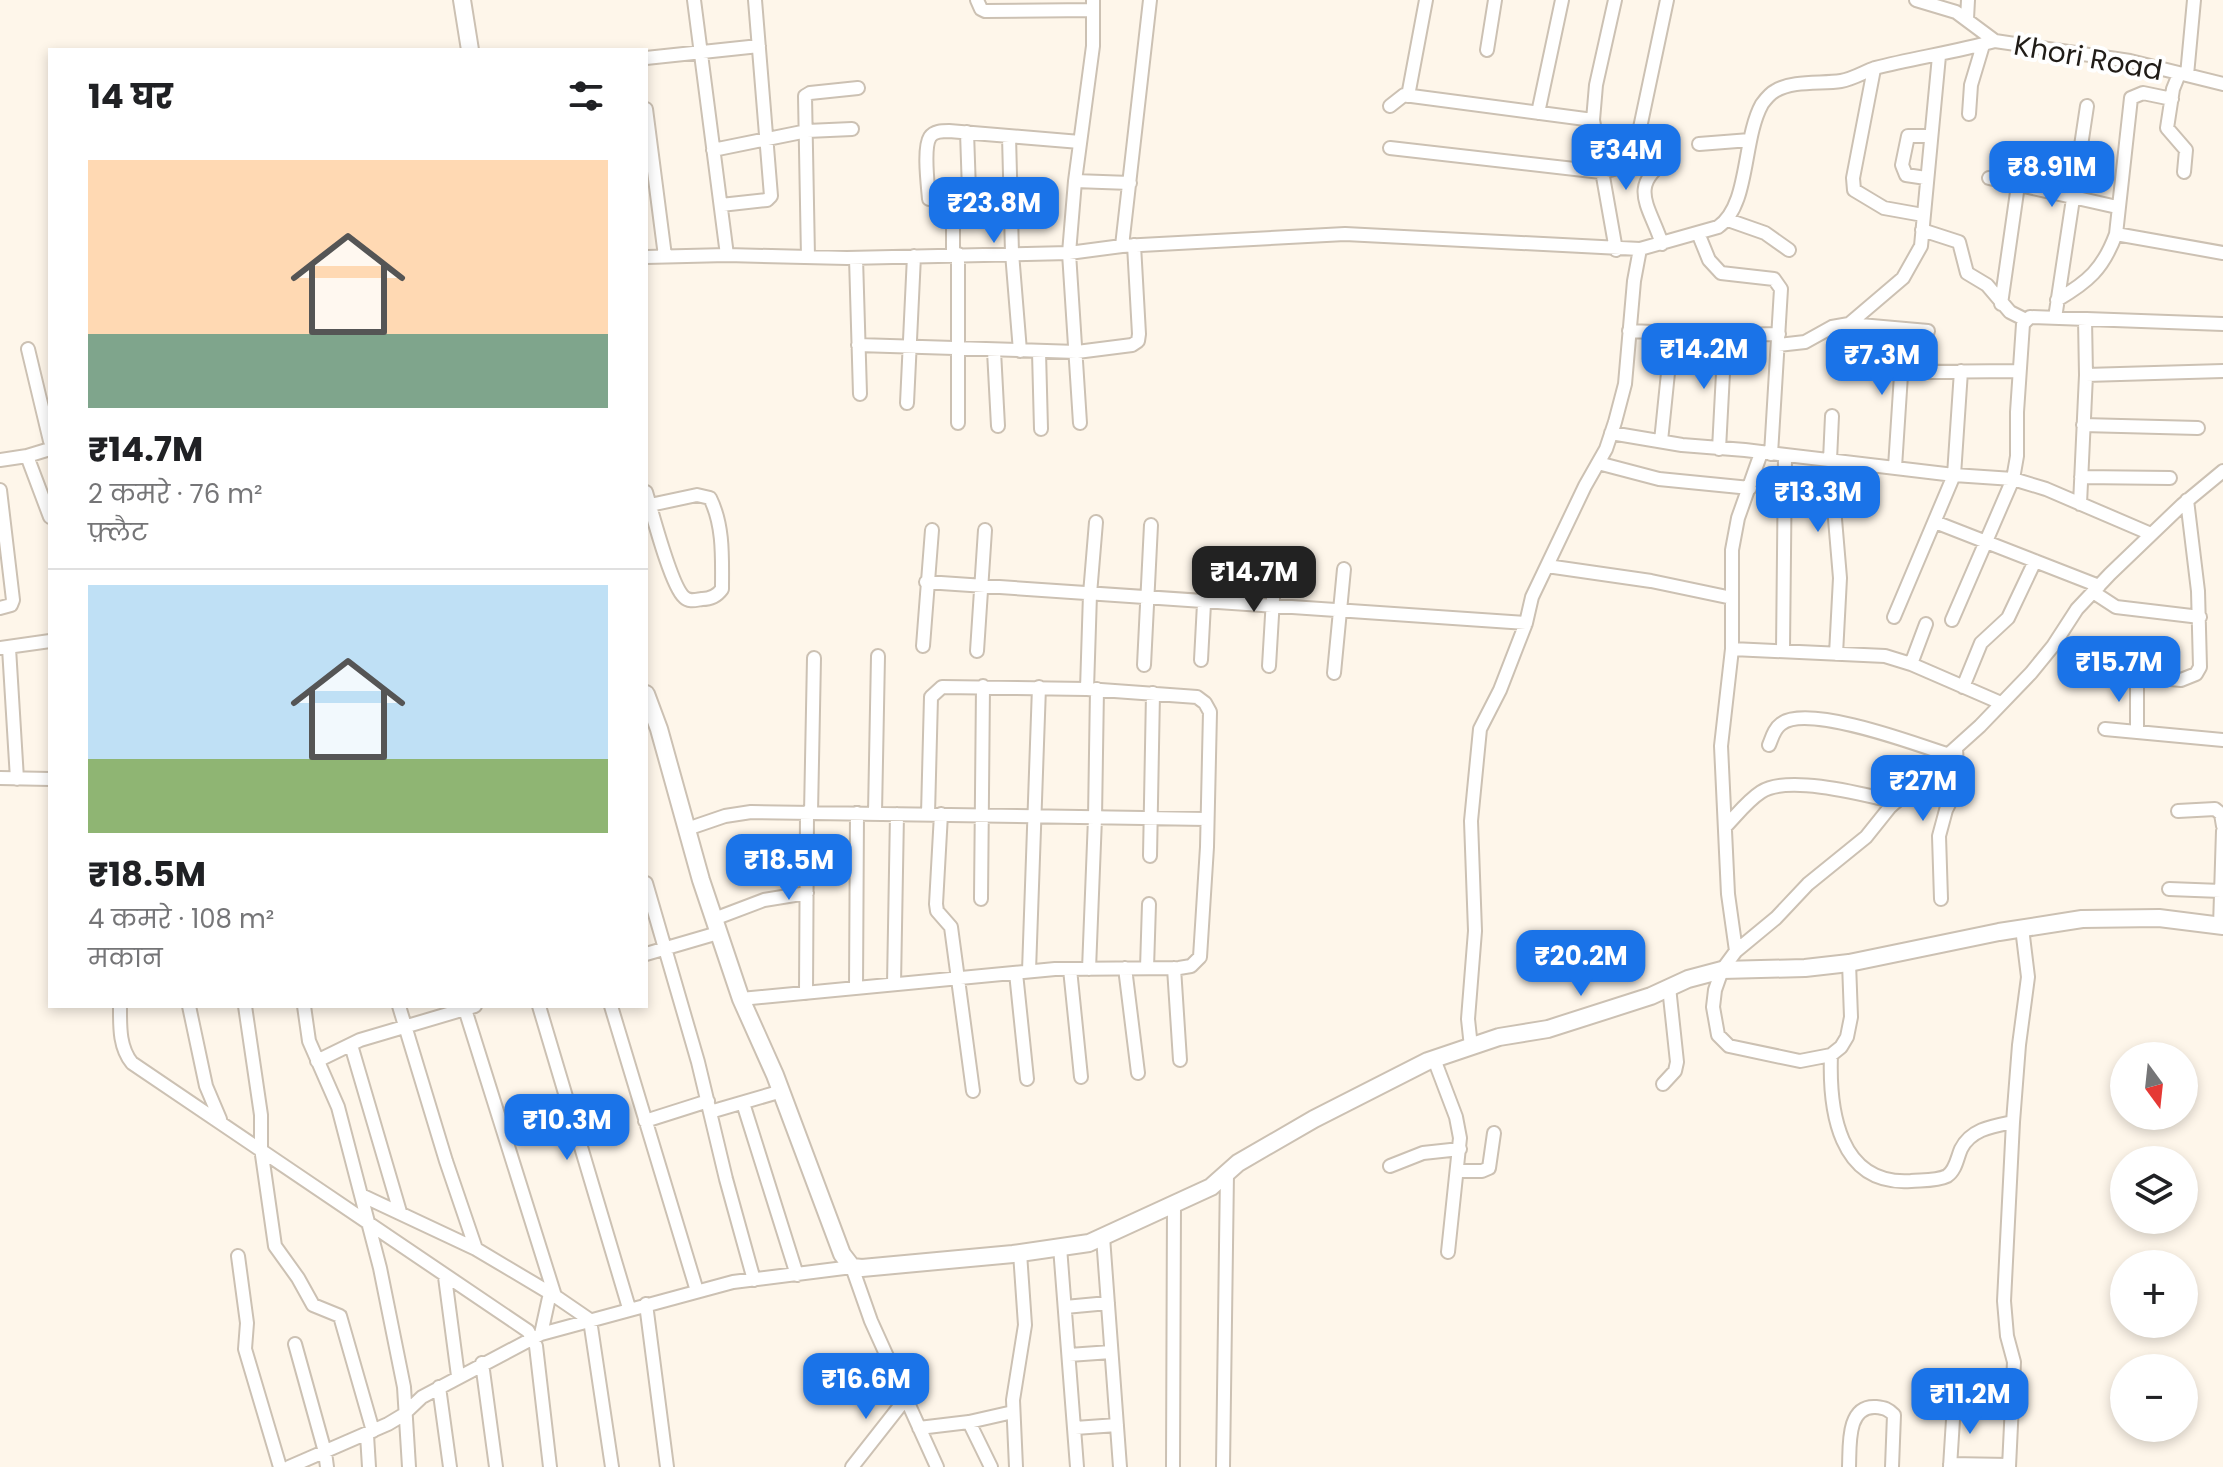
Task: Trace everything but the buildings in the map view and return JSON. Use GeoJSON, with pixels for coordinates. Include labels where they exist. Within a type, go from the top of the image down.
{"type":"FeatureCollection","features":[{"type":"Feature","properties":{"kind":"street"},"geometry":{"type":"LineString","coordinates":[[462,0],[470,48]]}},
{"type":"Feature","properties":{"kind":"street"},"geometry":{"type":"LineString","coordinates":[[694,0],[727,255]]}},
{"type":"Feature","properties":{"kind":"street"},"geometry":{"type":"LineString","coordinates":[[721,205],[767,200],[771,196],[755,0]]}},
{"type":"Feature","properties":{"kind":"street"},"geometry":{"type":"LineString","coordinates":[[977,0],[985,11],[1093,5],[1093,46],[1069,253],[1080,423]]}},
{"type":"Feature","properties":{"kind":"street"},"geometry":{"type":"LineString","coordinates":[[858,345],[1077,352],[1119,348],[1138,341],[1128,246],[1130,183],[1150,0]]}},
{"type":"Feature","properties":{"kind":"street"},"geometry":{"type":"LineString","coordinates":[[1408,96],[1426,0]]}},
{"type":"Feature","properties":{"kind":"street"},"geometry":{"type":"LineString","coordinates":[[1487,50],[1495,0]]}},
{"type":"Feature","properties":{"kind":"street"},"geometry":{"type":"LineString","coordinates":[[1538,113],[1562,0]]}},
{"type":"Feature","properties":{"kind":"street"},"geometry":{"type":"LineString","coordinates":[[1615,0],[1596,85],[1593,120],[1616,250]]}},
{"type":"Feature","properties":{"kind":"street"},"geometry":{"type":"LineString","coordinates":[[1390,148],[1601,172],[1623,166],[1630,161],[1633,152],[1667,0]]}},
{"type":"Feature","properties":{"kind":"street","name":"Khori Road"},"geometry":{"type":"LineString","coordinates":[[1916,0],[1940,5],[1967,19],[1989,43],[2130,61],[2223,84]]}},
{"type":"Feature","properties":{"kind":"street"},"geometry":{"type":"LineString","coordinates":[[1967,19],[1968,0]]}},
{"type":"Feature","properties":{"kind":"street"},"geometry":{"type":"LineString","coordinates":[[2184,172],[2186,150],[2167,128],[2172,99],[2183,75],[2194,0]]}},
{"type":"Feature","properties":{"kind":"street"},"geometry":{"type":"LineString","coordinates":[[648,257],[856,258],[1069,253],[1128,246],[1345,234],[1640,249],[1718,227],[1728,220],[1738,202],[1750,140],[1763,102],[1775,90],[1806,83],[1843,81],[1874,69],[1989,43]]}},
{"type":"Feature","properties":{"kind":"street"},"geometry":{"type":"LineString","coordinates":[[1969,114],[1971,85],[1989,43]]}},
{"type":"Feature","properties":{"kind":"street"},"geometry":{"type":"LineString","coordinates":[[648,58],[759,46]]}},
{"type":"Feature","properties":{"kind":"street"},"geometry":{"type":"LineString","coordinates":[[1849,324],[1903,278],[1921,246],[1939,56]]}},
{"type":"Feature","properties":{"kind":"street"},"geometry":{"type":"LineString","coordinates":[[1874,69],[1853,178],[1854,190],[1884,208],[1923,215]]}},
{"type":"Feature","properties":{"kind":"street"},"geometry":{"type":"LineString","coordinates":[[808,257],[805,96],[858,88]]}},
{"type":"Feature","properties":{"kind":"street"},"geometry":{"type":"LineString","coordinates":[[2057,300],[2096,272],[2107,258],[2116,234],[2131,98],[2143,93],[2172,99]]}},
{"type":"Feature","properties":{"kind":"street"},"geometry":{"type":"LineString","coordinates":[[1390,106],[1398,98],[1408,96],[1593,120]]}},
{"type":"Feature","properties":{"kind":"street"},"geometry":{"type":"LineString","coordinates":[[2055,318],[2087,106]]}},
{"type":"Feature","properties":{"kind":"street"},"geometry":{"type":"LineString","coordinates":[[648,124],[665,256]]}},
{"type":"Feature","properties":{"kind":"street"},"geometry":{"type":"LineString","coordinates":[[713,150],[807,131],[852,129]]}},
{"type":"Feature","properties":{"kind":"street"},"geometry":{"type":"LineString","coordinates":[[929,199],[927,149],[930,137],[936,132],[1080,142]]}},
{"type":"Feature","properties":{"kind":"street"},"geometry":{"type":"LineString","coordinates":[[958,423],[953,225],[969,191],[967,132]]}},
{"type":"Feature","properties":{"kind":"street"},"geometry":{"type":"LineString","coordinates":[[1009,136],[1012,253],[1020,351]]}},
{"type":"Feature","properties":{"kind":"street"},"geometry":{"type":"LineString","coordinates":[[1926,178],[1906,175],[1902,165],[1908,136],[1931,136]]}},
{"type":"Feature","properties":{"kind":"street"},"geometry":{"type":"LineString","coordinates":[[1699,144],[1750,140]]}},
{"type":"Feature","properties":{"kind":"street"},"geometry":{"type":"LineString","coordinates":[[1662,244],[1645,205],[1644,193],[1646,179],[1652,170],[1668,160]]}},
{"type":"Feature","properties":{"kind":"street"},"geometry":{"type":"LineString","coordinates":[[1989,178],[2117,207]]}},
{"type":"Feature","properties":{"kind":"street"},"geometry":{"type":"LineString","coordinates":[[1075,181],[1130,183]]}},
{"type":"Feature","properties":{"kind":"street"},"geometry":{"type":"LineString","coordinates":[[2001,304],[2018,185]]}},
{"type":"Feature","properties":{"kind":"street"},"geometry":{"type":"LineString","coordinates":[[1728,220],[1765,233],[1789,250]]}},
{"type":"Feature","properties":{"kind":"street"},"geometry":{"type":"LineString","coordinates":[[1922,230],[1959,242],[1967,273],[1987,285],[2010,312],[2026,320]]}},
{"type":"Feature","properties":{"kind":"street"},"geometry":{"type":"LineString","coordinates":[[1698,233],[1709,260],[1721,273],[1774,279],[1783,297],[1766,454],[1734,534],[1732,649],[1721,746],[1731,925],[1736,951]]}},
{"type":"Feature","properties":{"kind":"street"},"geometry":{"type":"LineString","coordinates":[[2116,234],[2223,253]]}},
{"type":"Feature","properties":{"kind":"street"},"geometry":{"type":"LineString","coordinates":[[1471,1047],[1468,1019],[1475,931],[1471,821],[1480,729],[1500,690],[1526,623],[1532,597],[1611,433],[1625,384],[1640,249]]}},
{"type":"Feature","properties":{"kind":"street"},"geometry":{"type":"LineString","coordinates":[[907,403],[914,256]]}},
{"type":"Feature","properties":{"kind":"street"},"geometry":{"type":"LineString","coordinates":[[856,258],[860,394]]}},
{"type":"Feature","properties":{"kind":"street"},"geometry":{"type":"LineString","coordinates":[[2026,320],[2030,317],[2223,324]]}},
{"type":"Feature","properties":{"kind":"street"},"geometry":{"type":"LineString","coordinates":[[2080,504],[2086,375],[2085,319]]}},
{"type":"Feature","properties":{"kind":"street"},"geometry":{"type":"LineString","coordinates":[[1952,620],[2013,479],[2017,456],[2019,371],[2026,320]]}},
{"type":"Feature","properties":{"kind":"street"},"geometry":{"type":"LineString","coordinates":[[1629,331],[1805,342],[1832,327],[1849,324],[1928,331]]}},
{"type":"Feature","properties":{"kind":"street"},"geometry":{"type":"LineString","coordinates":[[1895,467],[1904,329]]}},
{"type":"Feature","properties":{"kind":"street"},"geometry":{"type":"LineString","coordinates":[[1661,441],[1672,334]]}},
{"type":"Feature","properties":{"kind":"street"},"geometry":{"type":"LineString","coordinates":[[1719,449],[1725,335]]}},
{"type":"Feature","properties":{"kind":"street"},"geometry":{"type":"LineString","coordinates":[[28,349],[48,433]]}},
{"type":"Feature","properties":{"kind":"street"},"geometry":{"type":"LineString","coordinates":[[994,351],[998,426]]}},
{"type":"Feature","properties":{"kind":"street"},"geometry":{"type":"LineString","coordinates":[[1039,352],[1041,429]]}},
{"type":"Feature","properties":{"kind":"street"},"geometry":{"type":"LineString","coordinates":[[1894,617],[1954,475],[1961,371]]}},
{"type":"Feature","properties":{"kind":"street"},"geometry":{"type":"LineString","coordinates":[[1902,372],[2019,371]]}},
{"type":"Feature","properties":{"kind":"street"},"geometry":{"type":"LineString","coordinates":[[2086,375],[2223,371]]}},
{"type":"Feature","properties":{"kind":"street"},"geometry":{"type":"LineString","coordinates":[[1832,416],[1830,460],[1840,578],[1836,654]]}},
{"type":"Feature","properties":{"kind":"street"},"geometry":{"type":"LineString","coordinates":[[2083,425],[2198,428]]}},
{"type":"Feature","properties":{"kind":"street"},"geometry":{"type":"LineString","coordinates":[[1611,433],[1785,457],[2013,479],[2046,489],[2151,534]]}},
{"type":"Feature","properties":{"kind":"street"},"geometry":{"type":"LineString","coordinates":[[0,460],[48,450]]}},
{"type":"Feature","properties":{"kind":"street"},"geometry":{"type":"LineString","coordinates":[[27,456],[48,512]]}},
{"type":"Feature","properties":{"kind":"street"},"geometry":{"type":"LineString","coordinates":[[1783,650],[1785,457]]}},
{"type":"Feature","properties":{"kind":"street"},"geometry":{"type":"LineString","coordinates":[[1598,463],[1659,479],[1750,488]]}},
{"type":"Feature","properties":{"kind":"street"},"geometry":{"type":"LineString","coordinates":[[1849,963],[1851,1017],[1847,1037],[1831,1055],[1800,1061],[1721,1042],[1714,1023],[1713,1007],[1722,970],[1736,951],[1776,918],[1808,884],[1866,837],[1896,802],[2001,703],[2053,646],[2077,609],[2096,589],[2187,500],[2223,471]]}},
{"type":"Feature","properties":{"kind":"street"},"geometry":{"type":"LineString","coordinates":[[2081,477],[2170,478]]}},
{"type":"Feature","properties":{"kind":"street"},"geometry":{"type":"LineString","coordinates":[[0,490],[13,600],[11,605],[0,608]]}},
{"type":"Feature","properties":{"kind":"street"},"geometry":{"type":"LineString","coordinates":[[697,495],[710,498],[717,514],[721,542],[720,593],[706,599],[689,600],[683,597],[648,506],[697,495]]}},
{"type":"Feature","properties":{"kind":"street"},"geometry":{"type":"LineString","coordinates":[[2084,671],[2181,680],[2196,674],[2200,667],[2200,617],[2187,500]]}},
{"type":"Feature","properties":{"kind":"street"},"geometry":{"type":"LineString","coordinates":[[1089,969],[1095,818],[1090,594],[1096,522]]}},
{"type":"Feature","properties":{"kind":"street"},"geometry":{"type":"LineString","coordinates":[[1935,522],[2035,561],[2096,589],[2116,607],[2200,617]]}},
{"type":"Feature","properties":{"kind":"street"},"geometry":{"type":"LineString","coordinates":[[1144,665],[1151,525]]}},
{"type":"Feature","properties":{"kind":"street"},"geometry":{"type":"LineString","coordinates":[[923,646],[932,530]]}},
{"type":"Feature","properties":{"kind":"street"},"geometry":{"type":"LineString","coordinates":[[977,651],[985,530]]}},
{"type":"Feature","properties":{"kind":"street"},"geometry":{"type":"LineString","coordinates":[[1963,687],[1981,643],[2008,618],[2035,561]]}},
{"type":"Feature","properties":{"kind":"street"},"geometry":{"type":"LineString","coordinates":[[1269,666],[1275,565]]}},
{"type":"Feature","properties":{"kind":"street"},"geometry":{"type":"LineString","coordinates":[[1201,660],[1206,566]]}},
{"type":"Feature","properties":{"kind":"street"},"geometry":{"type":"LineString","coordinates":[[1547,566],[1651,581],[1732,598]]}},
{"type":"Feature","properties":{"kind":"street"},"geometry":{"type":"LineString","coordinates":[[1334,673],[1344,569]]}},
{"type":"Feature","properties":{"kind":"street"},"geometry":{"type":"LineString","coordinates":[[926,582],[1526,623]]}},
{"type":"Feature","properties":{"kind":"street"},"geometry":{"type":"LineString","coordinates":[[1911,664],[1926,624]]}},
{"type":"Feature","properties":{"kind":"street"},"geometry":{"type":"LineString","coordinates":[[17,779],[6,702],[4,648],[48,641]]}},
{"type":"Feature","properties":{"kind":"street"},"geometry":{"type":"LineString","coordinates":[[1732,649],[1885,656],[2001,703]]}},
{"type":"Feature","properties":{"kind":"street"},"geometry":{"type":"LineString","coordinates":[[875,813],[878,656]]}},
{"type":"Feature","properties":{"kind":"street"},"geometry":{"type":"LineString","coordinates":[[806,993],[814,658]]}},
{"type":"Feature","properties":{"kind":"street"},"geometry":{"type":"LineString","coordinates":[[2137,676],[2137,732]]}},
{"type":"Feature","properties":{"kind":"street"},"geometry":{"type":"LineString","coordinates":[[981,899],[983,686]]}},
{"type":"Feature","properties":{"kind":"street"},"geometry":{"type":"LineString","coordinates":[[741,999],[956,978],[1023,972],[1191,966],[1200,957],[1210,712],[1197,697],[1092,689],[983,686],[942,687],[931,697],[936,904],[937,911],[951,927],[956,978],[973,1091]]}},
{"type":"Feature","properties":{"kind":"street"},"geometry":{"type":"LineString","coordinates":[[1027,1079],[1023,972],[1039,687]]}},
{"type":"Feature","properties":{"kind":"street"},"geometry":{"type":"LineString","coordinates":[[1150,856],[1153,693]]}},
{"type":"Feature","properties":{"kind":"street"},"geometry":{"type":"LineString","coordinates":[[648,699],[741,999],[782,1091],[830,1226],[846,1261],[852,1267],[871,1321],[937,1467]]}},
{"type":"Feature","properties":{"kind":"street"},"geometry":{"type":"LineString","coordinates":[[1769,745],[1781,723],[1805,719],[1867,728],[1952,752]]}},
{"type":"Feature","properties":{"kind":"street"},"geometry":{"type":"LineString","coordinates":[[2105,729],[2223,740]]}},
{"type":"Feature","properties":{"kind":"street"},"geometry":{"type":"LineString","coordinates":[[1941,899],[1939,836],[1946,810],[1958,786],[1952,752]]}},
{"type":"Feature","properties":{"kind":"street"},"geometry":{"type":"LineString","coordinates":[[0,778],[48,779]]}},
{"type":"Feature","properties":{"kind":"street"},"geometry":{"type":"LineString","coordinates":[[1725,827],[1758,794],[1774,786],[1842,789],[1896,802]]}},
{"type":"Feature","properties":{"kind":"street"},"geometry":{"type":"LineString","coordinates":[[289,1467],[370,1433],[439,1387],[537,1335],[629,1308],[754,1280],[1089,1243],[1211,1187],[1238,1163],[1314,1119],[1434,1059],[1499,1037],[1548,1029],[1651,996],[1688,979],[1722,970],[1805,968],[1849,963],[2082,919],[2159,918],[2222,926],[2221,814],[2215,809],[2178,811]]}},
{"type":"Feature","properties":{"kind":"street"},"geometry":{"type":"LineString","coordinates":[[687,829],[725,816],[751,812],[1207,819]]}},
{"type":"Feature","properties":{"kind":"street"},"geometry":{"type":"LineString","coordinates":[[856,988],[857,813]]}},
{"type":"Feature","properties":{"kind":"street"},"geometry":{"type":"LineString","coordinates":[[894,984],[897,814]]}},
{"type":"Feature","properties":{"kind":"street"},"geometry":{"type":"LineString","coordinates":[[2169,889],[2221,891]]}},
{"type":"Feature","properties":{"kind":"street"},"geometry":{"type":"LineString","coordinates":[[648,890],[754,1280]]}},
{"type":"Feature","properties":{"kind":"street"},"geometry":{"type":"LineString","coordinates":[[648,953],[716,926],[764,900],[807,893]]}},
{"type":"Feature","properties":{"kind":"street"},"geometry":{"type":"LineString","coordinates":[[1147,968],[1149,904]]}},
{"type":"Feature","properties":{"kind":"street"},"geometry":{"type":"LineString","coordinates":[[1954,1404],[1950,1466],[2009,1466],[2014,1362],[2007,1336],[2004,1301],[2013,1122],[2028,977],[2022,928]]}},
{"type":"Feature","properties":{"kind":"street"},"geometry":{"type":"LineString","coordinates":[[1125,968],[1138,1073]]}},
{"type":"Feature","properties":{"kind":"street"},"geometry":{"type":"LineString","coordinates":[[1174,968],[1180,1060]]}},
{"type":"Feature","properties":{"kind":"street"},"geometry":{"type":"LineString","coordinates":[[1070,969],[1081,1077]]}},
{"type":"Feature","properties":{"kind":"street"},"geometry":{"type":"LineString","coordinates":[[1663,1084],[1675,1071],[1677,1062],[1669,987]]}},
{"type":"Feature","properties":{"kind":"street"},"geometry":{"type":"LineString","coordinates":[[120,1008],[121,1040],[132,1063],[261,1148],[445,1277],[537,1335]]}},
{"type":"Feature","properties":{"kind":"street"},"geometry":{"type":"LineString","coordinates":[[189,1008],[206,1086],[221,1122]]}},
{"type":"Feature","properties":{"kind":"street"},"geometry":{"type":"LineString","coordinates":[[245,1008],[275,1246],[313,1305],[337,1312],[340,1316],[370,1433],[369,1467]]}},
{"type":"Feature","properties":{"kind":"street"},"geometry":{"type":"LineString","coordinates":[[304,1008],[309,1041],[338,1107],[380,1268],[407,1411],[409,1467]]}},
{"type":"Feature","properties":{"kind":"street"},"geometry":{"type":"LineString","coordinates":[[400,1008],[476,1249]]}},
{"type":"Feature","properties":{"kind":"street"},"geometry":{"type":"LineString","coordinates":[[317,1061],[351,1045],[465,1008]]}},
{"type":"Feature","properties":{"kind":"street"},"geometry":{"type":"LineString","coordinates":[[468,1008],[553,1295],[537,1335],[550,1467]]}},
{"type":"Feature","properties":{"kind":"street"},"geometry":{"type":"LineString","coordinates":[[540,1008],[629,1308]]}},
{"type":"Feature","properties":{"kind":"street"},"geometry":{"type":"LineString","coordinates":[[612,1008],[697,1291]]}},
{"type":"Feature","properties":{"kind":"street"},"geometry":{"type":"LineString","coordinates":[[351,1045],[400,1212]]}},
{"type":"Feature","properties":{"kind":"street"},"geometry":{"type":"LineString","coordinates":[[1831,1055],[1835,1120],[1842,1140],[1853,1159],[1864,1169],[1891,1181],[1947,1176],[1968,1139],[1987,1127],[2013,1122]]}},
{"type":"Feature","properties":{"kind":"street"},"geometry":{"type":"LineString","coordinates":[[1434,1059],[1456,1117],[1460,1149],[1448,1252]]}},
{"type":"Feature","properties":{"kind":"street"},"geometry":{"type":"LineString","coordinates":[[645,1121],[743,1103],[782,1091]]}},
{"type":"Feature","properties":{"kind":"street"},"geometry":{"type":"LineString","coordinates":[[743,1103],[797,1275]]}},
{"type":"Feature","properties":{"kind":"street"},"geometry":{"type":"LineString","coordinates":[[1457,1171],[1489,1168],[1494,1133]]}},
{"type":"Feature","properties":{"kind":"street"},"geometry":{"type":"LineString","coordinates":[[1390,1166],[1423,1153],[1460,1149]]}},
{"type":"Feature","properties":{"kind":"street"},"geometry":{"type":"LineString","coordinates":[[1223,1467],[1227,1173]]}},
{"type":"Feature","properties":{"kind":"street"},"geometry":{"type":"LineString","coordinates":[[361,1195],[476,1249],[590,1320],[612,1467]]}},
{"type":"Feature","properties":{"kind":"street"},"geometry":{"type":"LineString","coordinates":[[1173,1467],[1174,1204]]}},
{"type":"Feature","properties":{"kind":"street"},"geometry":{"type":"LineString","coordinates":[[1103,1237],[1120,1467]]}},
{"type":"Feature","properties":{"kind":"street"},"geometry":{"type":"LineString","coordinates":[[1060,1247],[1077,1467]]}},
{"type":"Feature","properties":{"kind":"street"},"geometry":{"type":"LineString","coordinates":[[1016,1467],[1013,1412],[1025,1325],[1020,1253]]}},
{"type":"Feature","properties":{"kind":"street"},"geometry":{"type":"LineString","coordinates":[[238,1256],[247,1323],[245,1349],[280,1467]]}},
{"type":"Feature","properties":{"kind":"street"},"geometry":{"type":"LineString","coordinates":[[445,1277],[458,1376]]}},
{"type":"Feature","properties":{"kind":"street"},"geometry":{"type":"LineString","coordinates":[[1065,1307],[1108,1303]]}},
{"type":"Feature","properties":{"kind":"street"},"geometry":{"type":"LineString","coordinates":[[646,1304],[667,1467]]}},
{"type":"Feature","properties":{"kind":"street"},"geometry":{"type":"LineString","coordinates":[[295,1344],[327,1467]]}},
{"type":"Feature","properties":{"kind":"street"},"geometry":{"type":"LineString","coordinates":[[1069,1355],[1111,1352]]}},
{"type":"Feature","properties":{"kind":"street"},"geometry":{"type":"LineString","coordinates":[[482,1363],[496,1467]]}},
{"type":"Feature","properties":{"kind":"street"},"geometry":{"type":"LineString","coordinates":[[439,1387],[450,1467]]}},
{"type":"Feature","properties":{"kind":"street"},"geometry":{"type":"LineString","coordinates":[[852,1467],[907,1397]]}},
{"type":"Feature","properties":{"kind":"street"},"geometry":{"type":"LineString","coordinates":[[1849,1467],[1852,1425],[1860,1411],[1869,1407],[1883,1408],[1894,1415],[1892,1467]]}},
{"type":"Feature","properties":{"kind":"street"},"geometry":{"type":"LineString","coordinates":[[919,1428],[969,1422],[1013,1412]]}},
{"type":"Feature","properties":{"kind":"street"},"geometry":{"type":"LineString","coordinates":[[969,1422],[991,1467]]}},
{"type":"Feature","properties":{"kind":"street"},"geometry":{"type":"LineString","coordinates":[[1075,1428],[1117,1425]]}}]}
